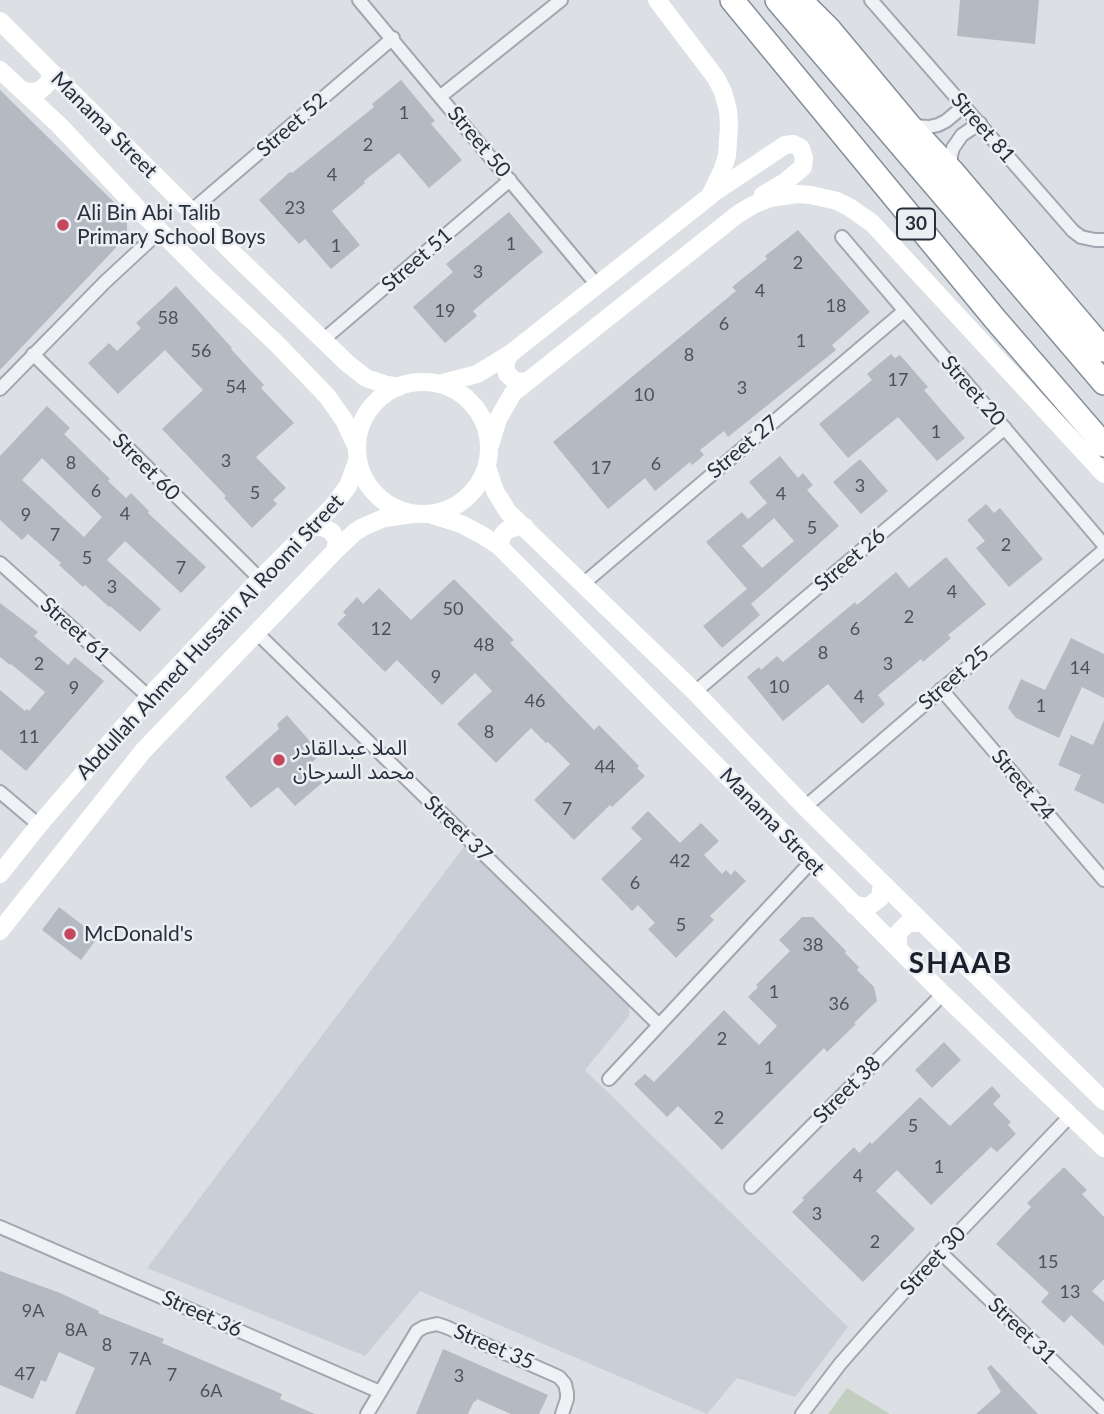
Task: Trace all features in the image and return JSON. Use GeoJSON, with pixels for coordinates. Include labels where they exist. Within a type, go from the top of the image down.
{"type":"FeatureCollection","features":[{"type":"Feature","properties":{"kind":"highway","name":"30"},"geometry":{"type":"LineString","coordinates":[[732,0],[995,319],[1104,444]]}},
{"type":"Feature","properties":{"kind":"highway","name":"30"},"geometry":{"type":"LineString","coordinates":[[777,0],[1104,383]]}},
{"type":"Feature","properties":{"kind":"highway"},"geometry":{"type":"LineString","coordinates":[[800,0],[830,30],[909,126],[951,171],[1104,350]]}},
{"type":"Feature","properties":{"kind":"street","name":"Street 50"},"geometry":{"type":"LineString","coordinates":[[359,0],[597,285]]}},
{"type":"Feature","properties":{"kind":"street"},"geometry":{"type":"LineString","coordinates":[[441,96],[561,0]]}},
{"type":"Feature","properties":{"kind":"street"},"geometry":{"type":"LineString","coordinates":[[657,0],[716,78],[728,110],[727,156],[710,196]]}},
{"type":"Feature","properties":{"kind":"street","name":"Street 81"},"geometry":{"type":"LineString","coordinates":[[871,0],[1073,231],[1082,237],[1104,240]]}},
{"type":"Feature","properties":{"kind":"street","name":"Manama Street"},"geometry":{"type":"LineString","coordinates":[[0,21],[347,363],[366,377],[399,387]]}},
{"type":"Feature","properties":{"kind":"street","name":"Street 52"},"geometry":{"type":"LineString","coordinates":[[191,211],[393,38]]}},
{"type":"Feature","properties":{"kind":"street","name":"Manama Street"},"geometry":{"type":"LineString","coordinates":[[0,70],[59,125],[160,231],[327,396],[344,420],[357,454]]}},
{"type":"Feature","properties":{"kind":"street"},"geometry":{"type":"LineString","coordinates":[[24,91],[39,91],[50,80],[51,72]]}},
{"type":"Feature","properties":{"kind":"street"},"geometry":{"type":"LineString","coordinates":[[59,125],[60,112],[64,106],[69,102],[82,102]]}},
{"type":"Feature","properties":{"kind":"street"},"geometry":{"type":"LineString","coordinates":[[909,126],[938,125],[964,106]]}},
{"type":"Feature","properties":{"kind":"street"},"geometry":{"type":"LineString","coordinates":[[951,171],[953,148],[962,135],[980,123]]}},
{"type":"Feature","properties":{"kind":"street"},"geometry":{"type":"LineString","coordinates":[[439,384],[477,373],[510,354],[710,196],[785,145],[793,144],[801,148],[803,167],[753,205]]}},
{"type":"Feature","properties":{"kind":"street","name":"Street 51"},"geometry":{"type":"LineString","coordinates":[[323,340],[510,180]]}},
{"type":"Feature","properties":{"kind":"street"},"geometry":{"type":"LineString","coordinates":[[489,445],[498,419],[513,393],[738,214],[753,205],[783,195],[811,195],[837,201],[872,223],[1104,474]]}},
{"type":"Feature","properties":{"kind":"street"},"geometry":{"type":"LineString","coordinates":[[0,389],[105,282],[160,231]]}},
{"type":"Feature","properties":{"kind":"street","name":"Street 20"},"geometry":{"type":"LineString","coordinates":[[842,237],[1104,545]]}},
{"type":"Feature","properties":{"kind":"street","name":"Street 27"},"geometry":{"type":"LineString","coordinates":[[583,584],[904,311]]}},
{"type":"Feature","properties":{"kind":"street","name":"Street 60"},"geometry":{"type":"LineString","coordinates":[[33,354],[260,579]]}},
{"type":"Feature","properties":{"kind":"street"},"geometry":{"type":"LineString","coordinates":[[510,354],[505,363],[507,374],[515,382],[526,382]]}},
{"type":"Feature","properties":{"kind":"street"},"geometry":{"type":"LineString","coordinates":[[426,382],[453,389],[474,406],[487,431],[487,467],[482,479],[465,499],[442,512],[421,514],[387,504],[376,495],[361,472],[357,454],[361,424],[376,401],[399,387],[426,382]]}},
{"type":"Feature","properties":{"kind":"street","name":"Street 26"},"geometry":{"type":"LineString","coordinates":[[695,692],[1005,428]]}},
{"type":"Feature","properties":{"kind":"street","name":"Abdullah Ahmed Hussain Al Roomi Street"},"geometry":{"type":"LineString","coordinates":[[0,874],[149,697],[333,506],[352,476],[357,454]]}},
{"type":"Feature","properties":{"kind":"street","name":"Manama Street"},"geometry":{"type":"LineString","coordinates":[[487,467],[492,485],[508,512],[695,692],[805,807],[1104,1101]]}},
{"type":"Feature","properties":{"kind":"street","name":"Manama Street"},"geometry":{"type":"LineString","coordinates":[[421,514],[461,524],[499,547],[943,994],[1104,1148]]}},
{"type":"Feature","properties":{"kind":"street","name":"Abdullah Ahmed Hussain Al Roomi Street"},"geometry":{"type":"LineString","coordinates":[[0,931],[143,751],[335,551],[363,527],[384,518],[421,514]]}},
{"type":"Feature","properties":{"kind":"street"},"geometry":{"type":"LineString","coordinates":[[313,527],[323,527],[332,533],[337,541],[335,551]]}},
{"type":"Feature","properties":{"kind":"street"},"geometry":{"type":"LineString","coordinates":[[499,547],[502,534],[507,530],[524,527]]}},
{"type":"Feature","properties":{"kind":"street","name":"Street 25"},"geometry":{"type":"LineString","coordinates":[[805,807],[1104,550]]}},
{"type":"Feature","properties":{"kind":"street","name":"Street 61"},"geometry":{"type":"LineString","coordinates":[[0,563],[149,697]]}},
{"type":"Feature","properties":{"kind":"street","name":"Street 37"},"geometry":{"type":"LineString","coordinates":[[257,633],[659,1025]]}},
{"type":"Feature","properties":{"kind":"street","name":"Street 24"},"geometry":{"type":"LineString","coordinates":[[941,689],[1104,880]]}},
{"type":"Feature","properties":{"kind":"street"},"geometry":{"type":"LineString","coordinates":[[0,792],[39,825]]}},
{"type":"Feature","properties":{"kind":"street"},"geometry":{"type":"LineString","coordinates":[[610,1079],[811,862]]}},
{"type":"Feature","properties":{"kind":"street"},"geometry":{"type":"LineString","coordinates":[[854,905],[868,907],[880,898],[882,884]]}},
{"type":"Feature","properties":{"kind":"street"},"geometry":{"type":"LineString","coordinates":[[898,947],[898,933],[908,923],[922,923]]}},
{"type":"Feature","properties":{"kind":"street","name":"Street 38"},"geometry":{"type":"LineString","coordinates":[[751,1187],[943,994]]}},
{"type":"Feature","properties":{"kind":"street","name":"Street 30"},"geometry":{"type":"LineString","coordinates":[[802,1414],[840,1364],[940,1252],[1071,1115]]}},
{"type":"Feature","properties":{"kind":"street","name":"Street 36"},"geometry":{"type":"LineString","coordinates":[[0,1227],[380,1392]]}},
{"type":"Feature","properties":{"kind":"street","name":"Street 31"},"geometry":{"type":"LineString","coordinates":[[940,1252],[1104,1410]]}},
{"type":"Feature","properties":{"kind":"street","name":"Street 35"},"geometry":{"type":"LineString","coordinates":[[380,1392],[417,1331],[437,1324],[559,1377],[568,1393],[562,1414]]}},
{"type":"Feature","properties":{"kind":"street"},"geometry":{"type":"LineString","coordinates":[[368,1414],[380,1392]]}},
{"type":"Feature","properties":{"kind":"shaded area"},"geometry":{"type":"Polygon","coordinates":[[[469,840],[629,1002],[629,1016],[585,1070],[848,1327],[795,1397],[737,1378],[707,1414],[420,1291],[365,1356],[147,1268],[469,840]]]}},
{"type":"Feature","properties":{"kind":"green space"},"geometry":{"type":"Polygon","coordinates":[[[847,1388],[890,1414],[828,1414],[847,1388]]]}},
{"type":"Feature","properties":{"kind":"building"},"geometry":{"type":"Polygon","coordinates":[[[960,0],[1039,0],[1035,44],[957,36],[960,0]]]}},
{"type":"Feature","properties":{"kind":"building"},"geometry":{"type":"Polygon","coordinates":[[[401,80],[435,121],[431,124],[462,160],[429,188],[399,153],[364,181],[365,183],[332,211],[360,245],[331,269],[305,239],[299,244],[259,200],[290,172],[374,107],[372,104],[401,80]]]}},
{"type":"Feature","properties":{"kind":"building","name":"Ali Bin Abi Talib Primary School Boys"},"geometry":{"type":"Polygon","coordinates":[[[0,90],[127,215],[127,236],[0,370],[0,90]]]}},
{"type":"Feature","properties":{"kind":"building"},"geometry":{"type":"Polygon","coordinates":[[[509,212],[543,252],[473,311],[477,316],[445,343],[413,307],[453,272],[446,264],[509,212]]]}},
{"type":"Feature","properties":{"kind":"building"},"geometry":{"type":"Polygon","coordinates":[[[798,230],[870,312],[832,345],[836,350],[728,437],[724,431],[700,450],[704,455],[692,465],[690,462],[655,491],[645,478],[608,509],[553,442],[736,291],[732,287],[798,230]]]}},
{"type":"Feature","properties":{"kind":"building"},"geometry":{"type":"Polygon","coordinates":[[[176,286],[264,385],[261,388],[294,423],[256,457],[286,488],[273,500],[277,504],[252,528],[224,498],[226,496],[162,429],[203,390],[165,350],[118,394],[88,363],[109,343],[117,351],[141,328],[136,323],[176,286]]]}},
{"type":"Feature","properties":{"kind":"building"},"geometry":{"type":"Polygon","coordinates":[[[891,354],[895,358],[900,355],[928,387],[924,390],[965,438],[937,461],[898,417],[848,458],[819,424],[872,380],[867,374],[891,354]]]}},
{"type":"Feature","properties":{"kind":"building"},"geometry":{"type":"Polygon","coordinates":[[[47,406],[70,428],[64,434],[110,479],[108,481],[126,498],[131,493],[148,513],[206,567],[181,593],[125,541],[107,560],[161,609],[140,632],[85,585],[83,587],[28,534],[22,540],[0,520],[0,456],[47,406]],[[42,458],[22,480],[84,537],[102,517],[42,458]]]}},
{"type":"Feature","properties":{"kind":"building"},"geometry":{"type":"Polygon","coordinates":[[[780,456],[798,478],[803,473],[813,485],[807,490],[839,526],[751,604],[760,615],[722,648],[703,626],[747,589],[706,542],[742,512],[748,519],[767,503],[749,482],[780,456]],[[774,518],[742,546],[762,568],[794,541],[774,518]]]}},
{"type":"Feature","properties":{"kind":"building"},"geometry":{"type":"Polygon","coordinates":[[[860,459],[888,491],[861,514],[833,482],[860,459]]]}},
{"type":"Feature","properties":{"kind":"building"},"geometry":{"type":"Polygon","coordinates":[[[986,504],[994,513],[1000,508],[1043,559],[1009,587],[976,548],[985,541],[967,520],[986,504]]]}},
{"type":"Feature","properties":{"kind":"building"},"geometry":{"type":"Polygon","coordinates":[[[946,557],[986,604],[948,635],[951,638],[923,662],[921,659],[878,695],[885,704],[862,724],[828,684],[783,721],[747,677],[759,667],[761,670],[777,656],[783,662],[896,572],[909,588],[946,557]]]}},
{"type":"Feature","properties":{"kind":"building"},"geometry":{"type":"Polygon","coordinates":[[[454,579],[514,640],[510,643],[594,730],[599,725],[639,766],[637,768],[645,776],[574,840],[534,800],[570,764],[548,742],[531,728],[496,763],[457,724],[492,691],[475,673],[442,705],[397,660],[385,672],[337,624],[346,615],[343,612],[357,597],[363,604],[379,588],[411,620],[454,579]]]}},
{"type":"Feature","properties":{"kind":"building"},"geometry":{"type":"Polygon","coordinates":[[[0,603],[38,632],[34,636],[68,665],[75,657],[104,681],[26,771],[0,749],[0,690],[25,711],[29,711],[45,692],[0,657],[0,603]]]}},
{"type":"Feature","properties":{"kind":"building"},"geometry":{"type":"Polygon","coordinates":[[[1071,638],[1104,654],[1104,698],[1082,687],[1059,738],[1016,718],[1008,708],[1021,679],[1045,690],[1071,638]]]}},
{"type":"Feature","properties":{"kind":"building","name":"الملا عبدالقادر محمد السرحان"},"geometry":{"type":"Polygon","coordinates":[[[287,715],[321,754],[308,766],[322,783],[295,806],[278,787],[251,808],[225,777],[279,729],[277,724],[287,715]]]}},
{"type":"Feature","properties":{"kind":"building"},"geometry":{"type":"Polygon","coordinates":[[[1104,720],[1104,804],[1074,790],[1081,775],[1058,765],[1071,735],[1093,745],[1104,720]]]}},
{"type":"Feature","properties":{"kind":"building"},"geometry":{"type":"Polygon","coordinates":[[[648,811],[680,843],[701,823],[719,841],[704,855],[722,874],[726,870],[731,875],[735,870],[746,881],[710,916],[714,920],[676,958],[648,929],[655,923],[638,905],[632,911],[601,879],[642,839],[631,828],[648,811]]]}},
{"type":"Feature","properties":{"kind":"building","name":"McDonald's"},"geometry":{"type":"Polygon","coordinates":[[[59,907],[98,937],[81,960],[42,930],[59,907]]]}},
{"type":"Feature","properties":{"kind":"building"},"geometry":{"type":"Polygon","coordinates":[[[802,917],[813,917],[846,951],[859,967],[857,970],[874,987],[877,1001],[827,1052],[824,1048],[722,1150],[678,1106],[667,1117],[634,1084],[645,1074],[654,1082],[724,1010],[759,1045],[777,1026],[748,997],[758,987],[756,985],[790,951],[779,940],[802,917]]]}},
{"type":"Feature","properties":{"kind":"building"},"geometry":{"type":"Polygon","coordinates":[[[944,1042],[961,1060],[932,1088],[915,1070],[944,1042]]]}},
{"type":"Feature","properties":{"kind":"building"},"geometry":{"type":"Polygon","coordinates":[[[992,1086],[1001,1096],[993,1104],[1011,1122],[1008,1125],[1016,1134],[997,1152],[991,1147],[931,1205],[897,1170],[876,1191],[915,1229],[863,1282],[792,1212],[804,1200],[802,1198],[854,1147],[859,1153],[870,1142],[872,1144],[920,1097],[950,1126],[992,1086]]]}},
{"type":"Feature","properties":{"kind":"building"},"geometry":{"type":"Polygon","coordinates":[[[1064,1167],[1087,1190],[1082,1194],[1104,1217],[1104,1279],[1092,1291],[1104,1302],[1104,1346],[1071,1315],[1064,1323],[1041,1302],[1049,1293],[996,1244],[1031,1207],[1027,1203],[1064,1167]]]}},
{"type":"Feature","properties":{"kind":"building"},"geometry":{"type":"Polygon","coordinates":[[[0,1271],[60,1293],[99,1311],[98,1313],[164,1339],[162,1343],[282,1394],[280,1399],[315,1414],[75,1414],[95,1368],[59,1352],[46,1382],[41,1380],[33,1399],[0,1385],[0,1271]]]}},
{"type":"Feature","properties":{"kind":"building"},"geometry":{"type":"Polygon","coordinates":[[[443,1349],[548,1395],[539,1414],[511,1414],[477,1399],[468,1414],[416,1414],[443,1349]]]}},
{"type":"Feature","properties":{"kind":"building"},"geometry":{"type":"Polygon","coordinates":[[[991,1365],[1038,1414],[976,1414],[1001,1392],[987,1368],[991,1365]]]}},
{"type":"Feature","properties":{"kind":"place","name":"Ali Bin Abi Talib Primary School Boys"},"geometry":{"type":"Point","coordinates":[63,225]}},
{"type":"Feature","properties":{"kind":"place","name":"الملا عبدالقادر محمد السرحان"},"geometry":{"type":"Point","coordinates":[279,760]}},
{"type":"Feature","properties":{"kind":"place","name":"McDonald's"},"geometry":{"type":"Point","coordinates":[70,934]}},
{"type":"Feature","properties":{"kind":"district","name":"SHAAB"},"geometry":{"type":"Point","coordinates":[961,964]}}]}
